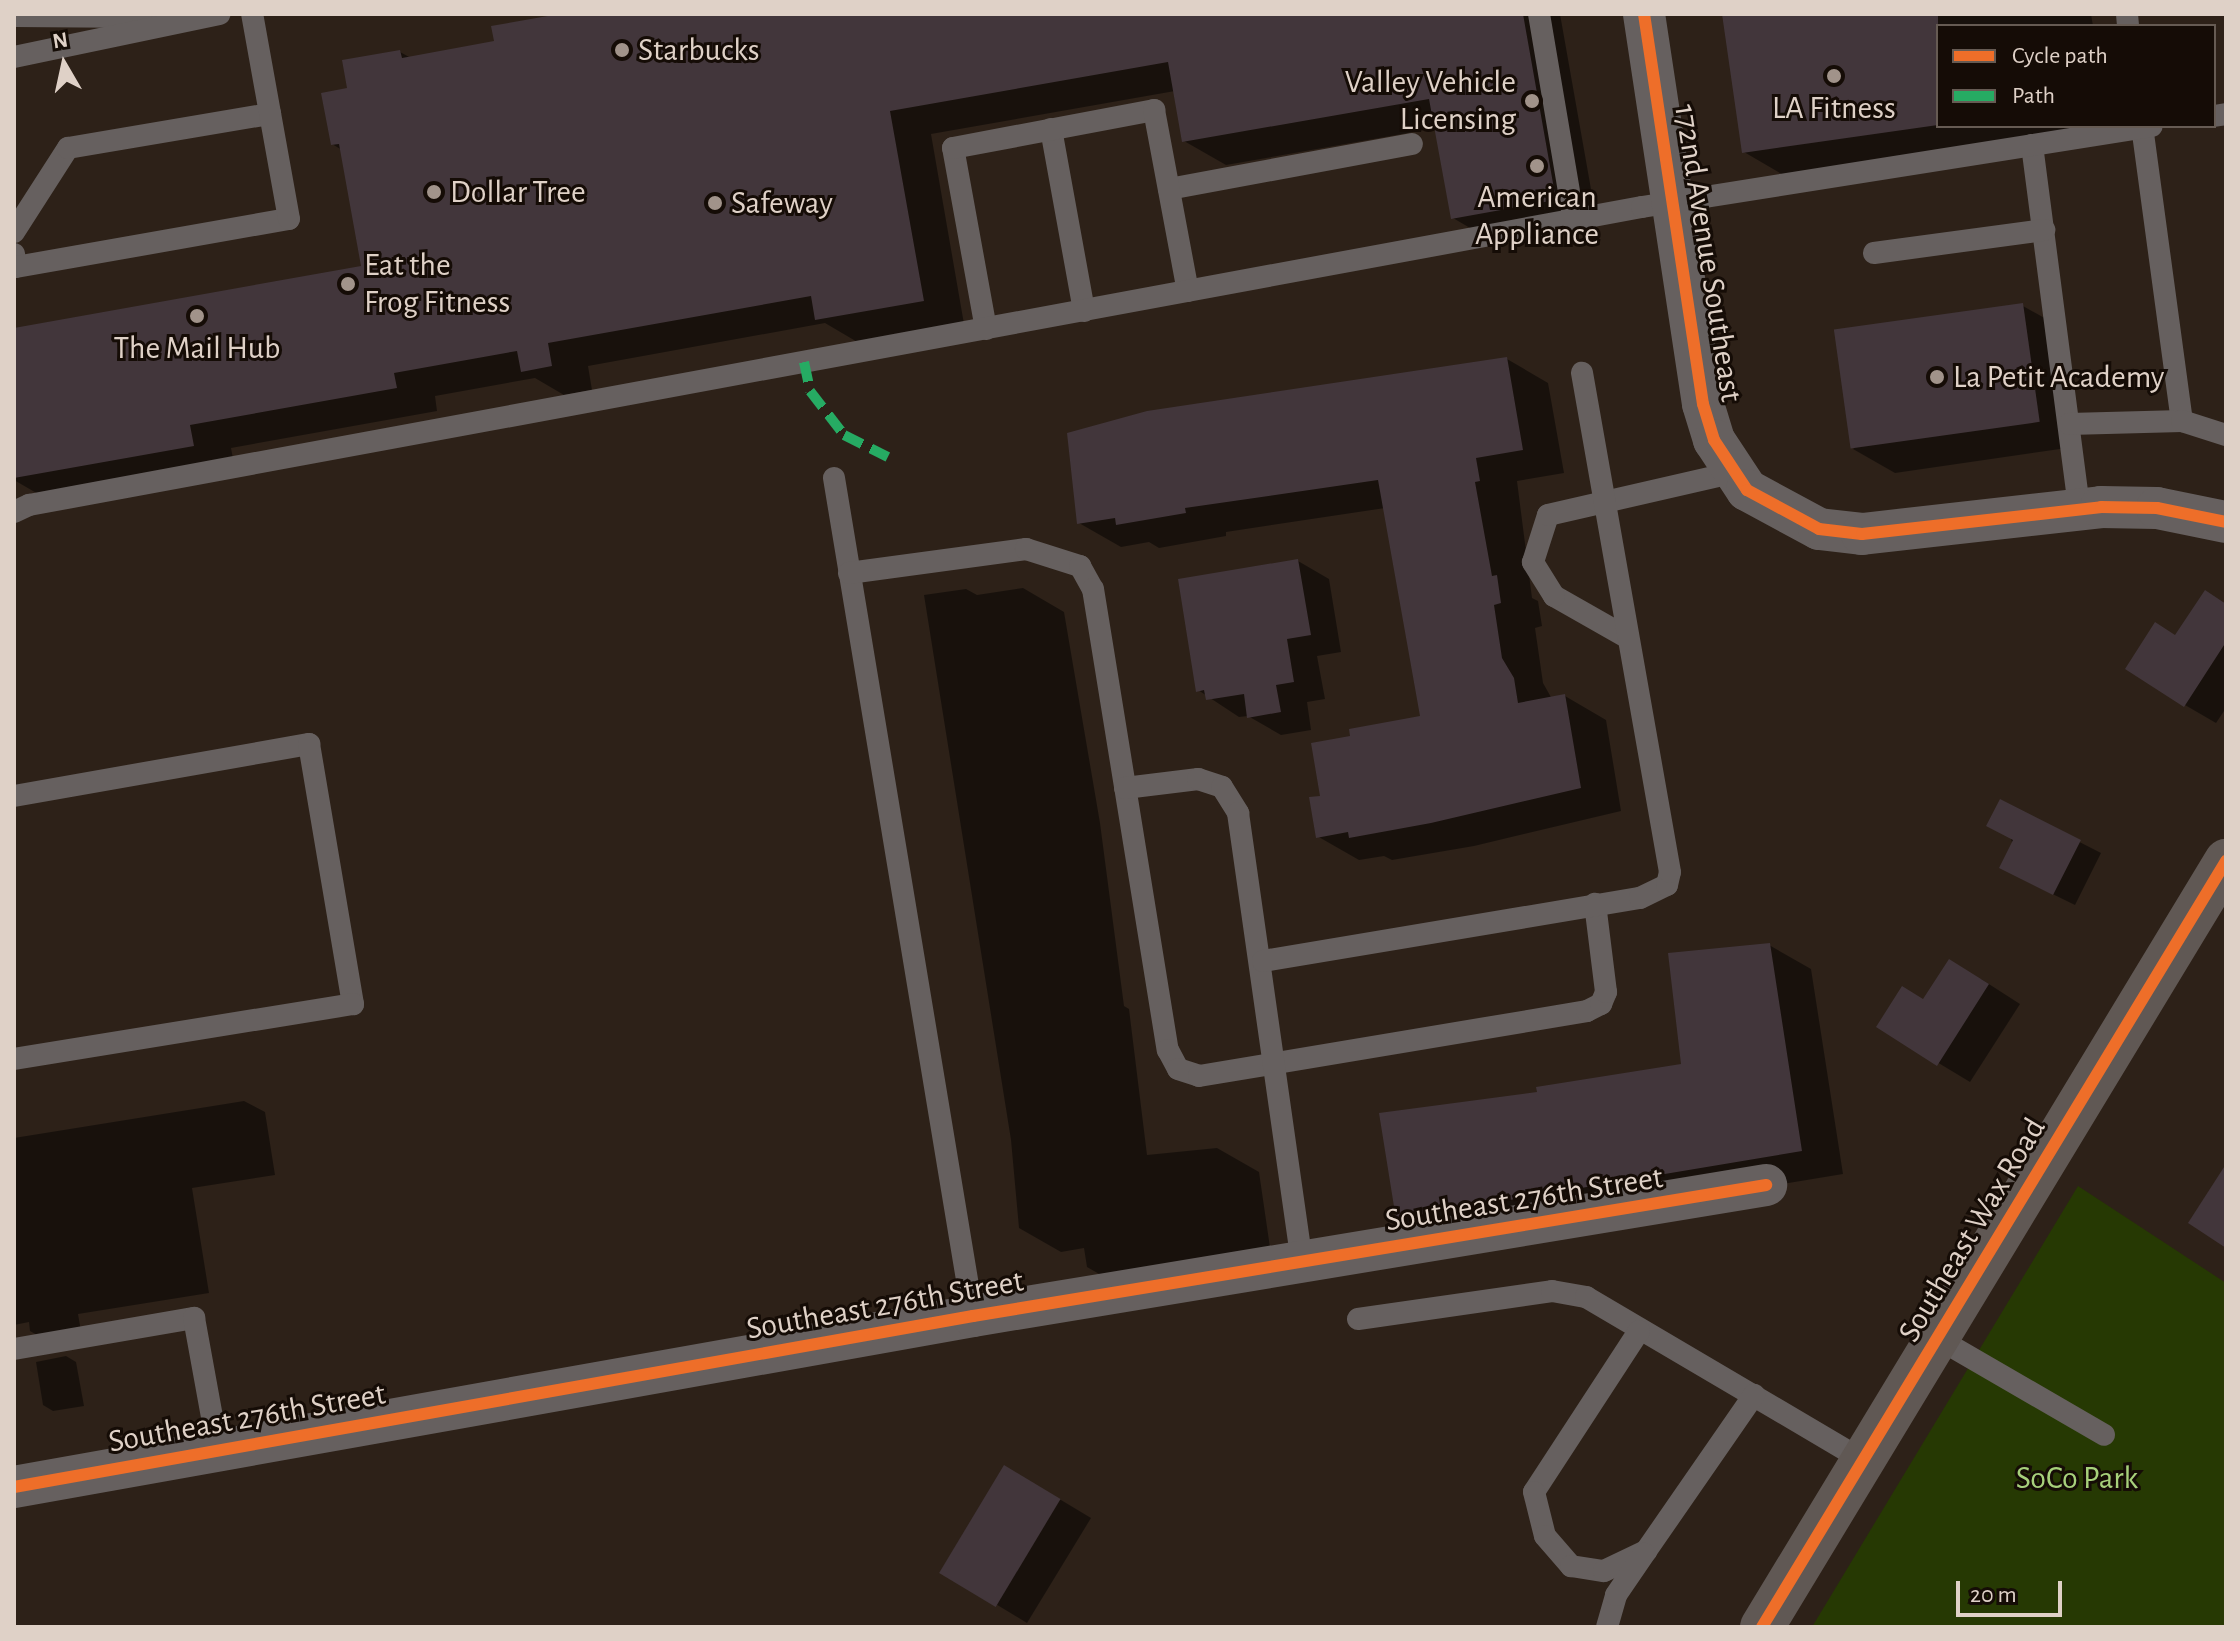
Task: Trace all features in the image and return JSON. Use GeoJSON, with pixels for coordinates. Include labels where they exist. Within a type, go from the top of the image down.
{"type":"FeatureCollection","features":[{"type":"Feature","properties":{"kind":"street","name":"172nd Avenue Southeast"},"geometry":{"type":"LineString","coordinates":[[1644,14],[1703,404],[1740,482]]}},
{"type":"Feature","properties":{"kind":"street"},"geometry":{"type":"LineString","coordinates":[[1740,482],[1819,529],[1862,534],[2079,508],[2157,508],[2226,522]]}},
{"type":"Feature","properties":{"kind":"street","name":"Southeast Wax Road"},"geometry":{"type":"LineString","coordinates":[[1762,1627],[2226,861]]}},
{"type":"Feature","properties":{"kind":"street","name":"Southeast 276th Street"},"geometry":{"type":"LineString","coordinates":[[14,1487],[973,1316],[1766,1185]]}},
{"type":"Feature","properties":{"kind":"lane"},"geometry":{"type":"LineString","coordinates":[[14,57],[186,18],[220,14]]}},
{"type":"Feature","properties":{"kind":"lane"},"geometry":{"type":"LineString","coordinates":[[14,254],[16,267],[289,219],[252,14]]}},
{"type":"Feature","properties":{"kind":"lane"},"geometry":{"type":"LineString","coordinates":[[1539,14],[1574,220]]}},
{"type":"Feature","properties":{"kind":"lane"},"geometry":{"type":"LineString","coordinates":[[14,16],[186,18]]}},
{"type":"Feature","properties":{"kind":"lane"},"geometry":{"type":"LineString","coordinates":[[986,329],[953,148],[1051,129],[1154,110],[1188,291]]}},
{"type":"Feature","properties":{"kind":"lane"},"geometry":{"type":"LineString","coordinates":[[14,232],[68,148],[270,114]]}},
{"type":"Feature","properties":{"kind":"lane"},"geometry":{"type":"LineString","coordinates":[[14,512],[44,502],[1672,202],[2139,128]]}},
{"type":"Feature","properties":{"kind":"lane"},"geometry":{"type":"LineString","coordinates":[[2145,128],[2182,421]]}},
{"type":"Feature","properties":{"kind":"lane"},"geometry":{"type":"LineString","coordinates":[[1051,129],[1084,311]]}},
{"type":"Feature","properties":{"kind":"lane"},"geometry":{"type":"LineString","coordinates":[[1169,189],[1412,144]]}},
{"type":"Feature","properties":{"kind":"lane"},"geometry":{"type":"LineString","coordinates":[[2032,145],[2079,508]]}},
{"type":"Feature","properties":{"kind":"lane"},"geometry":{"type":"LineString","coordinates":[[1874,253],[2044,230]]}},
{"type":"Feature","properties":{"kind":"lane"},"geometry":{"type":"LineString","coordinates":[[1263,961],[1658,893],[1670,872],[1582,373]]}},
{"type":"Feature","properties":{"kind":"lane"},"geometry":{"type":"LineString","coordinates":[[2069,424],[2182,421],[2226,435]]}},
{"type":"Feature","properties":{"kind":"lane"},"geometry":{"type":"LineString","coordinates":[[834,478],[973,1316]]}},
{"type":"Feature","properties":{"kind":"lane"},"geometry":{"type":"LineString","coordinates":[[1628,638],[1554,596],[1533,562],[1548,515],[1604,499],[1740,482]]}},
{"type":"Feature","properties":{"kind":"lane"},"geometry":{"type":"LineString","coordinates":[[849,573],[1026,549],[1080,566],[1093,589],[1168,1050],[1178,1069],[1199,1076],[1587,1011],[1601,1004],[1606,992],[1595,904]]}},
{"type":"Feature","properties":{"kind":"lane"},"geometry":{"type":"LineString","coordinates":[[14,796],[309,744],[353,1004],[14,1059]]}},
{"type":"Feature","properties":{"kind":"lane"},"geometry":{"type":"LineString","coordinates":[[1125,788],[1198,779],[1222,787],[1238,813],[1263,961],[1302,1262]]}},
{"type":"Feature","properties":{"kind":"lane"},"geometry":{"type":"LineString","coordinates":[[1358,1319],[1552,1291],[1586,1297],[1639,1331],[1863,1460]]}},
{"type":"Feature","properties":{"kind":"lane"},"geometry":{"type":"LineString","coordinates":[[14,1349],[194,1318],[218,1450]]}},
{"type":"Feature","properties":{"kind":"lane"},"geometry":{"type":"LineString","coordinates":[[1639,1331],[1534,1492],[1545,1536],[1571,1566],[1604,1571],[1646,1551]]}},
{"type":"Feature","properties":{"kind":"lane"},"geometry":{"type":"LineString","coordinates":[[1937,1338],[2104,1435]]}},
{"type":"Feature","properties":{"kind":"lane"},"geometry":{"type":"LineString","coordinates":[[1607,1627],[1616,1595],[1754,1395]]}},
{"type":"Feature","properties":{"kind":"green space","name":"SoCo Park"},"geometry":{"type":"Polygon","coordinates":[[[2078,1186],[2226,1283],[2226,1627],[1812,1627],[2078,1186]]]}},
{"type":"Feature","properties":{"kind":"building"},"geometry":{"type":"Polygon","coordinates":[[[559,14],[1523,14],[1556,200],[1451,219],[1429,99],[1182,142],[1168,62],[890,111],[924,301],[815,320],[811,296],[548,343],[552,366],[521,372],[517,351],[394,373],[397,388],[190,425],[194,446],[14,478],[14,328],[361,266],[339,144],[331,145],[321,93],[347,88],[342,60],[400,50],[402,58],[494,41],[491,26],[559,14]]]}},
{"type":"Feature","properties":{"kind":"building","name":"LA Fitness"},"geometry":{"type":"Polygon","coordinates":[[[1722,14],[1938,14],[1936,125],[1742,153],[1722,14]]]}},
{"type":"Feature","properties":{"kind":"building","name":"La Petit Academy"},"geometry":{"type":"Polygon","coordinates":[[[2023,303],[2040,422],[1851,448],[1834,330],[2023,303]]]}},
{"type":"Feature","properties":{"kind":"building"},"geometry":{"type":"Polygon","coordinates":[[[1507,357],[1523,450],[1476,458],[1480,481],[1475,482],[1492,576],[1497,575],[1501,603],[1494,605],[1502,658],[1514,678],[1518,703],[1565,694],[1581,788],[1431,823],[1349,838],[1348,832],[1316,838],[1309,797],[1320,796],[1311,743],[1350,736],[1349,729],[1420,716],[1378,480],[1185,508],[1186,513],[1116,525],[1115,518],[1077,524],[1067,433],[1147,411],[1507,357]]]}},
{"type":"Feature","properties":{"kind":"building"},"geometry":{"type":"Polygon","coordinates":[[[1298,559],[1311,635],[1287,639],[1294,682],[1276,685],[1281,712],[1247,718],[1244,694],[1206,700],[1204,690],[1196,692],[1178,579],[1298,559]]]}},
{"type":"Feature","properties":{"kind":"building"},"geometry":{"type":"Polygon","coordinates":[[[2205,590],[2226,604],[2226,642],[2184,707],[2125,669],[2155,622],[2175,635],[2205,590]]]}},
{"type":"Feature","properties":{"kind":"building"},"geometry":{"type":"Polygon","coordinates":[[[2000,799],[2081,840],[2053,895],[1999,868],[2013,840],[1986,826],[2000,799]]]}},
{"type":"Feature","properties":{"kind":"building"},"geometry":{"type":"Polygon","coordinates":[[[1770,943],[1802,1151],[1396,1219],[1379,1113],[1537,1092],[1536,1087],[1681,1064],[1668,953],[1770,943]]]}},
{"type":"Feature","properties":{"kind":"building"},"geometry":{"type":"Polygon","coordinates":[[[1949,959],[1989,984],[1937,1066],[1876,1027],[1902,986],[1923,999],[1949,959]]]}},
{"type":"Feature","properties":{"kind":"building"},"geometry":{"type":"Polygon","coordinates":[[[2226,1164],[2226,1248],[2188,1223],[2226,1164]]]}},
{"type":"Feature","properties":{"kind":"building"},"geometry":{"type":"Polygon","coordinates":[[[1004,1465],[1061,1499],[996,1607],[939,1573],[1004,1465]]]}},
{"type":"Feature","properties":{"kind":"marked path"},"geometry":{"type":"LineString","coordinates":[[804,362],[810,391],[844,435],[888,457]]}},
{"type":"Feature","properties":{"kind":"cycle path"},"geometry":{"type":"LineString","coordinates":[[1644,14],[1703,404],[1714,440],[1747,490],[1819,529],[1862,534],[2101,507],[2157,508],[2226,522]]}},
{"type":"Feature","properties":{"kind":"cycle path"},"geometry":{"type":"LineString","coordinates":[[1762,1627],[2226,861]]}},
{"type":"Feature","properties":{"kind":"cycle path"},"geometry":{"type":"LineString","coordinates":[[14,1487],[973,1316],[1766,1185]]}},
{"type":"Feature","properties":{"kind":"place","name":"Starbucks"},"geometry":{"type":"Point","coordinates":[622,50]}},
{"type":"Feature","properties":{"kind":"place","name":"LA Fitness"},"geometry":{"type":"Point","coordinates":[1834,76]}},
{"type":"Feature","properties":{"kind":"place","name":"Valley Vehicle Licensing"},"geometry":{"type":"Point","coordinates":[1532,101]}},
{"type":"Feature","properties":{"kind":"place","name":"American Appliance"},"geometry":{"type":"Point","coordinates":[1537,166]}},
{"type":"Feature","properties":{"kind":"place","name":"Dollar Tree"},"geometry":{"type":"Point","coordinates":[434,192]}},
{"type":"Feature","properties":{"kind":"place","name":"Safeway"},"geometry":{"type":"Point","coordinates":[715,203]}},
{"type":"Feature","properties":{"kind":"place","name":"Eat the Frog Fitness"},"geometry":{"type":"Point","coordinates":[348,284]}},
{"type":"Feature","properties":{"kind":"place","name":"The Mail Hub"},"geometry":{"type":"Point","coordinates":[197,316]}},
{"type":"Feature","properties":{"kind":"place","name":"La Petit Academy"},"geometry":{"type":"Point","coordinates":[1937,377]}}]}
